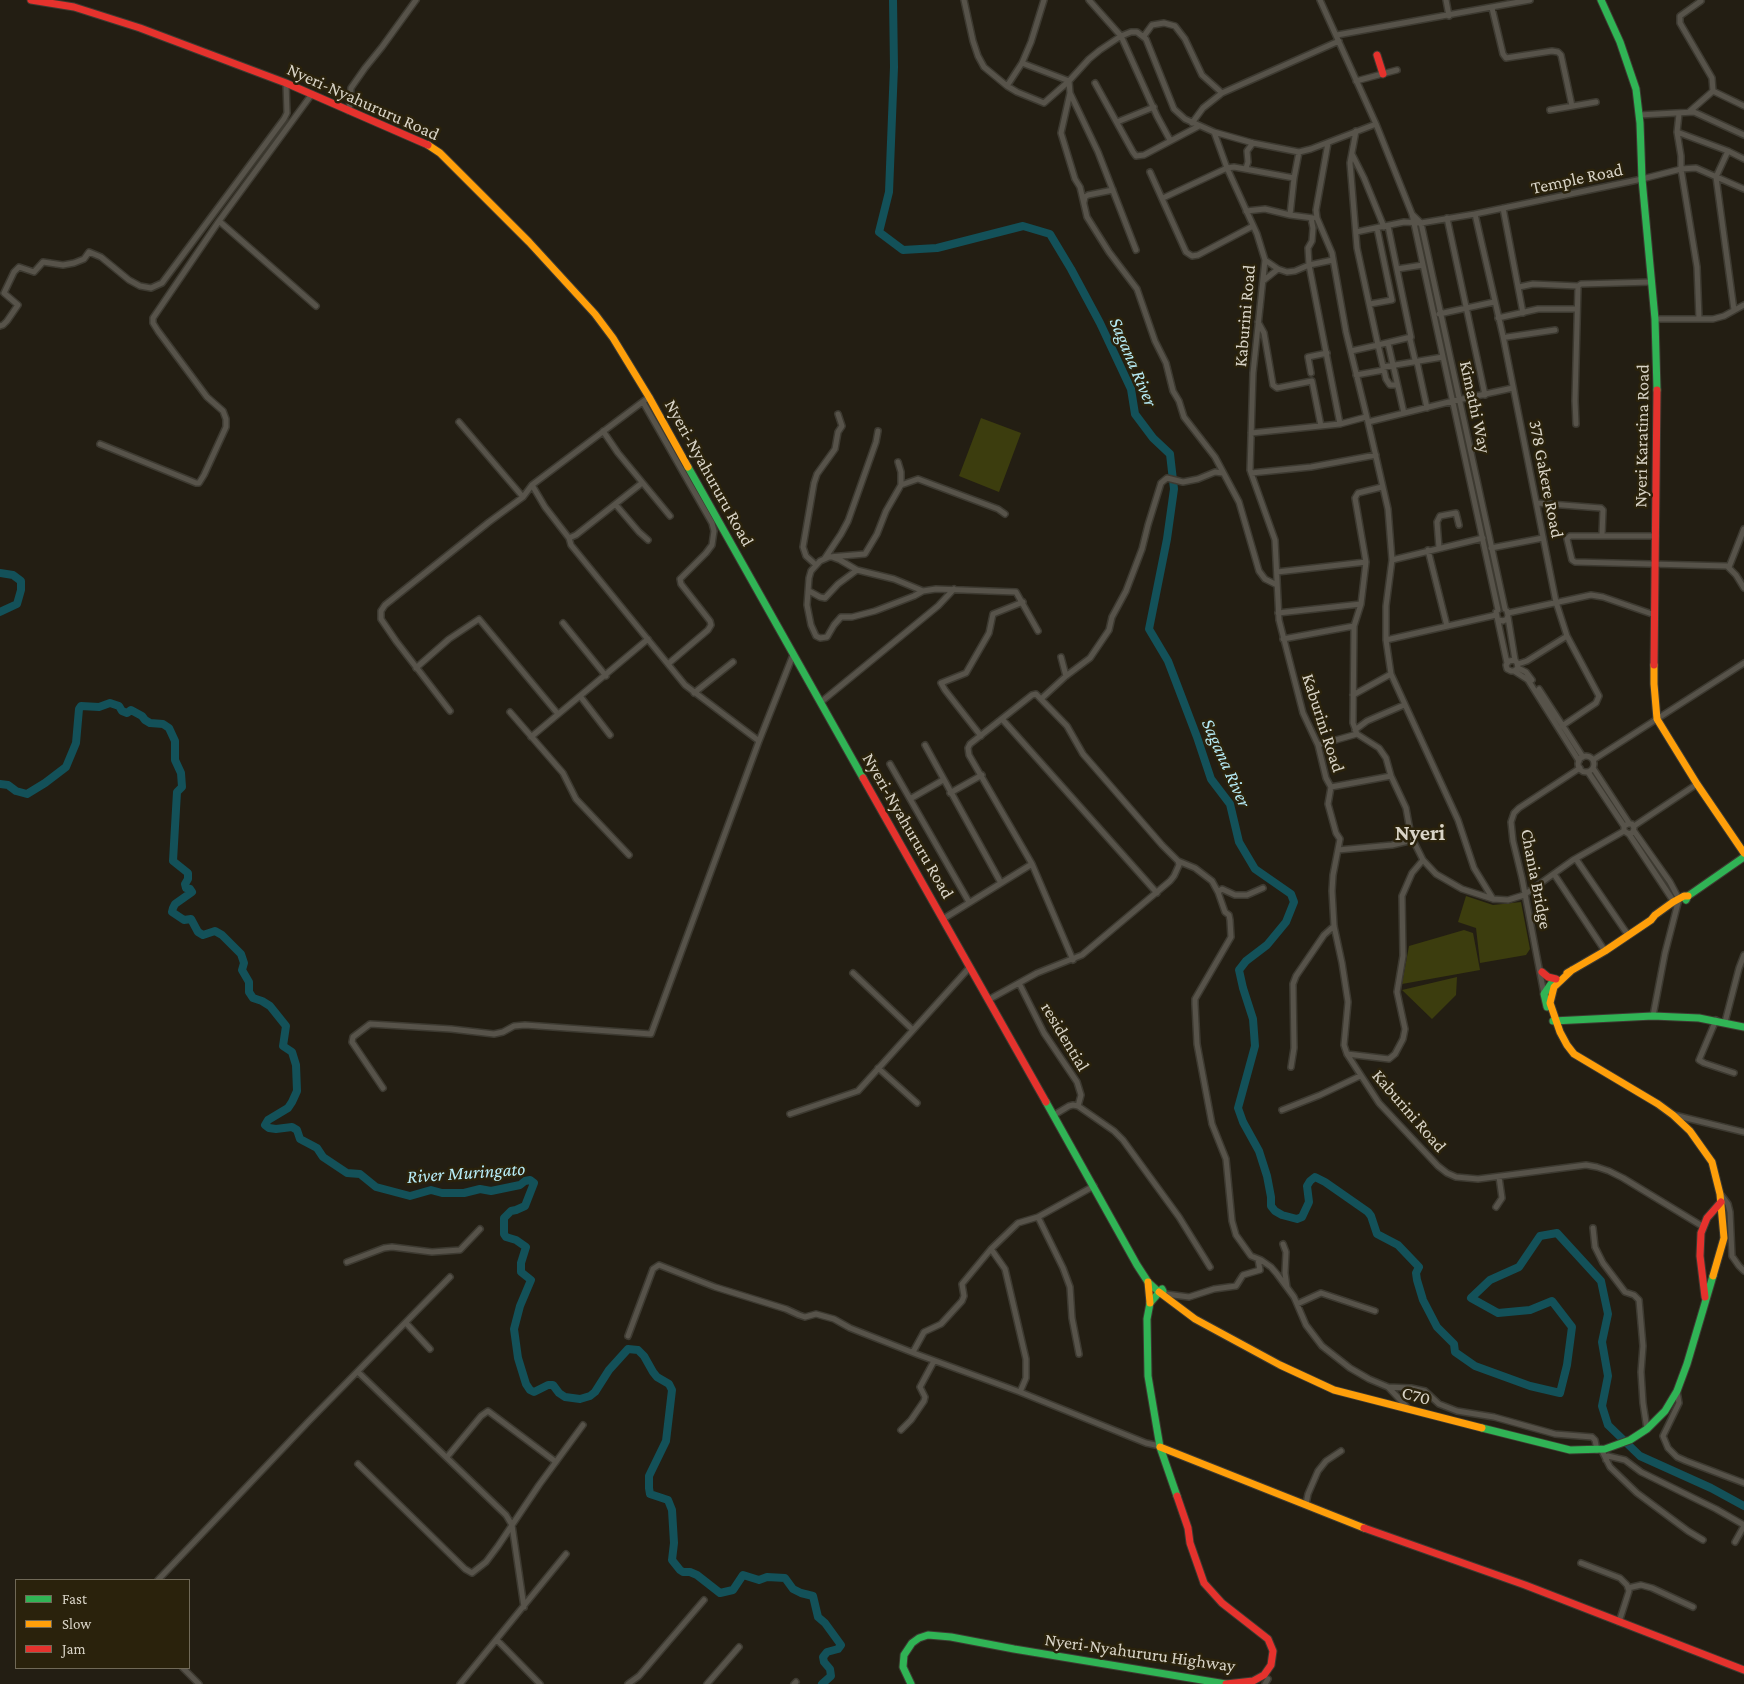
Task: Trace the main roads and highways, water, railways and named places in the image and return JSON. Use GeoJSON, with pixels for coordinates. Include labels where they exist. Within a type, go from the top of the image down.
{"type":"FeatureCollection","features":[{"type":"Feature","properties":{"kind":"main road","name":"Nyeri-Nyahururu Road"},"geometry":{"type":"LineString","coordinates":[[31,0],[74,7],[105,16],[219,57],[286,83],[423,142],[440,153],[529,242],[595,314],[618,345],[649,397],[1148,1282],[1164,1294]]}},
{"type":"Feature","properties":{"kind":"main road","name":"Nyeri Karatina Road"},"geometry":{"type":"LineString","coordinates":[[1601,0],[1627,60],[1636,89],[1655,319],[1658,416],[1654,684],[1657,719],[1697,784],[1744,853]]}},
{"type":"Feature","properties":{"kind":"main road"},"geometry":{"type":"LineString","coordinates":[[1377,55],[1383,74]]}},
{"type":"Feature","properties":{"kind":"main road"},"geometry":{"type":"LineString","coordinates":[[1706,1300],[1724,1238],[1720,1194],[1712,1162],[1690,1131],[1673,1115],[1570,1050],[1554,1023],[1545,992],[1556,979],[1605,951],[1651,920],[1686,900],[1688,896],[1744,857]]}},
{"type":"Feature","properties":{"kind":"main road"},"geometry":{"type":"LineString","coordinates":[[1554,1023],[1550,1004],[1554,987],[1572,970]]}},
{"type":"Feature","properties":{"kind":"main road"},"geometry":{"type":"LineString","coordinates":[[1542,972],[1548,977],[1556,979]]}},
{"type":"Feature","properties":{"kind":"main road"},"geometry":{"type":"LineString","coordinates":[[1554,1023],[1608,1017],[1653,1016],[1716,1020],[1744,1027]]}},
{"type":"Feature","properties":{"kind":"main road"},"geometry":{"type":"LineString","coordinates":[[1706,1300],[1702,1282],[1700,1238],[1702,1226],[1706,1218],[1721,1202]]}},
{"type":"Feature","properties":{"kind":"main road","name":"Nyeri-Nyahururu Road"},"geometry":{"type":"LineString","coordinates":[[1117,1228],[1149,1276],[1164,1294]]}},
{"type":"Feature","properties":{"kind":"main road","name":"Nyeri-Nyahururu Highway"},"geometry":{"type":"LineString","coordinates":[[911,1684],[903,1667],[904,1655],[912,1643],[928,1635],[951,1637],[1014,1650],[1214,1683],[1249,1683],[1264,1675],[1271,1666],[1273,1657],[1268,1640],[1222,1603],[1204,1583],[1190,1544],[1188,1528],[1160,1446],[1151,1400],[1148,1376],[1147,1319],[1152,1303],[1148,1282]]}},
{"type":"Feature","properties":{"kind":"main road"},"geometry":{"type":"LineString","coordinates":[[1152,1303],[1161,1299],[1164,1294]]}},
{"type":"Feature","properties":{"kind":"main road"},"geometry":{"type":"LineString","coordinates":[[1152,1303],[1164,1294]]}},
{"type":"Feature","properties":{"kind":"main road","name":"C70"},"geometry":{"type":"LineString","coordinates":[[1164,1294],[1195,1319],[1280,1365],[1334,1390],[1570,1450],[1599,1450],[1630,1440],[1647,1430],[1666,1411],[1677,1391],[1706,1300]]}},
{"type":"Feature","properties":{"kind":"main road"},"geometry":{"type":"LineString","coordinates":[[1160,1446],[1362,1527],[1516,1582],[1744,1670]]}},
{"type":"Feature","properties":{"kind":"waterway","name":"Sagana River"},"geometry":{"type":"LineString","coordinates":[[893,0],[894,67],[889,192],[879,232],[903,250],[937,248],[1023,226],[1050,234],[1100,323],[1131,389],[1135,414],[1153,438],[1170,454],[1174,489],[1167,539],[1149,629],[1168,661],[1211,779],[1230,804],[1239,842],[1255,869],[1291,894],[1294,902],[1286,922],[1267,945],[1246,961],[1239,970],[1253,1019],[1255,1046],[1238,1108],[1243,1122],[1259,1151],[1267,1176],[1271,1206],[1282,1215],[1297,1219],[1302,1217],[1309,1202],[1307,1186],[1310,1181],[1315,1177],[1325,1182],[1368,1212],[1377,1234],[1398,1245],[1419,1267],[1416,1273],[1423,1300],[1437,1327],[1454,1344],[1455,1352],[1475,1366],[1530,1386],[1560,1393],[1567,1365],[1572,1327],[1552,1301],[1530,1310],[1498,1313],[1471,1298],[1490,1280],[1519,1267],[1540,1236],[1557,1233],[1601,1281],[1608,1314],[1602,1342],[1608,1376],[1602,1406],[1608,1425],[1640,1456],[1711,1488],[1744,1506]]}},
{"type":"Feature","properties":{"kind":"waterway","name":"River Muringato"},"geometry":{"type":"LineString","coordinates":[[0,573],[13,575],[21,581],[21,590],[17,604],[0,612]]}},
{"type":"Feature","properties":{"kind":"waterway","name":"River Muringato"},"geometry":{"type":"LineString","coordinates":[[0,784],[8,785],[16,791],[27,794],[66,767],[76,743],[79,709],[81,706],[99,707],[110,703],[119,706],[122,711],[127,713],[131,710],[150,723],[163,724],[169,728],[175,741],[175,760],[181,773],[182,787],[177,792],[173,861],[188,873],[188,879],[185,884],[186,888],[192,892],[175,904],[172,912],[184,920],[191,919],[198,932],[203,935],[215,931],[222,935],[241,954],[244,963],[242,970],[249,982],[249,992],[253,998],[270,1006],[286,1026],[283,1046],[292,1052],[296,1065],[297,1091],[292,1102],[288,1108],[268,1120],[265,1125],[276,1129],[292,1127],[297,1130],[300,1139],[317,1148],[323,1157],[347,1173],[360,1174],[376,1187],[410,1196],[431,1190],[442,1193],[464,1193],[480,1189],[491,1191],[520,1185],[530,1180],[534,1183],[525,1206],[511,1211],[504,1218],[504,1234],[506,1237],[516,1240],[526,1247],[521,1263],[521,1272],[531,1280],[520,1306],[514,1329],[518,1358],[526,1384],[534,1392],[548,1385],[553,1385],[565,1397],[580,1399],[590,1396],[595,1392],[609,1370],[628,1349],[638,1350],[644,1356],[657,1377],[669,1384],[672,1390],[666,1441],[649,1476],[650,1494],[668,1500],[672,1510],[674,1543],[672,1560],[680,1570],[697,1575],[720,1593],[733,1590],[743,1575],[759,1580],[767,1577],[785,1578],[793,1589],[813,1596],[818,1617],[825,1623],[841,1645],[838,1649],[827,1652],[823,1657],[824,1662],[830,1669],[831,1676],[822,1684]]}},
{"type":"Feature","properties":{"kind":"district","name":"Nyeri"},"geometry":{"type":"Point","coordinates":[1420,833]}}]}
